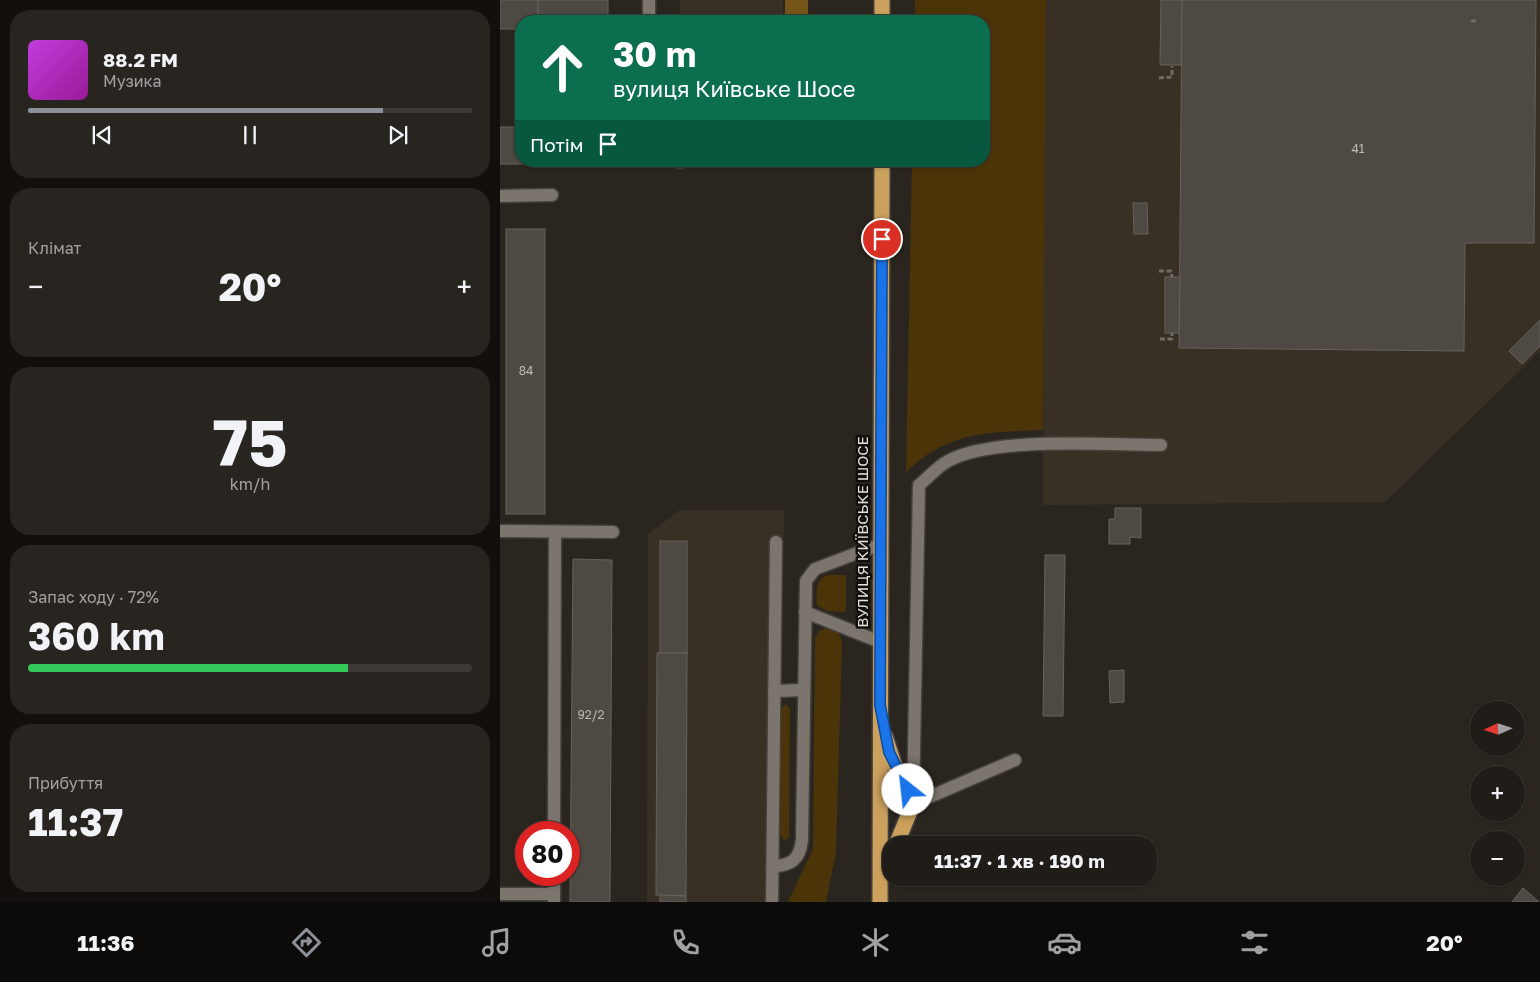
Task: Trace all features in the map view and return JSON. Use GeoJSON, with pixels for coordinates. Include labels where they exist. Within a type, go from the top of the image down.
{"type":"FeatureCollection","features":[{"type":"Feature","properties":{"kind":"highway"},"geometry":{"type":"LineString","coordinates":[[882,0],[882,15]]}},
{"type":"Feature","properties":{"kind":"highway","name":"ВУЛИЦЯ КИЇВСЬКЕ ШОСЕ"},"geometry":{"type":"LineString","coordinates":[[880,902],[882,167]]}},
{"type":"Feature","properties":{"kind":"highway"},"geometry":{"type":"LineString","coordinates":[[880,705],[889,752],[913,804],[900,836]]}},
{"type":"Feature","properties":{"kind":"highway"},"geometry":{"type":"LineString","coordinates":[[880,902],[884,886]]}},
{"type":"Feature","properties":{"kind":"lane"},"geometry":{"type":"LineString","coordinates":[[649,0],[649,15]]}},
{"type":"Feature","properties":{"kind":"lane"},"geometry":{"type":"LineString","coordinates":[[500,196],[552,195]]}},
{"type":"Feature","properties":{"kind":"lane"},"geometry":{"type":"LineString","coordinates":[[1015,760],[913,804],[919,486],[948,461],[983,449],[1043,444],[1161,445]]}},
{"type":"Feature","properties":{"kind":"lane"},"geometry":{"type":"LineString","coordinates":[[500,531],[612,532]]}},
{"type":"Feature","properties":{"kind":"lane"},"geometry":{"type":"LineString","coordinates":[[554,821],[555,532]]}},
{"type":"Feature","properties":{"kind":"lane"},"geometry":{"type":"LineString","coordinates":[[772,902],[776,542]]}},
{"type":"Feature","properties":{"kind":"lane"},"geometry":{"type":"LineString","coordinates":[[773,866],[790,864],[795,860],[802,848],[806,580],[816,570],[880,544]]}},
{"type":"Feature","properties":{"kind":"lane"},"geometry":{"type":"LineString","coordinates":[[806,612],[880,642]]}},
{"type":"Feature","properties":{"kind":"lane"},"geometry":{"type":"LineString","coordinates":[[774,691],[804,690]]}},
{"type":"Feature","properties":{"kind":"lane"},"geometry":{"type":"LineString","coordinates":[[500,894],[554,898]]}},
{"type":"Feature","properties":{"kind":"path"},"geometry":{"type":"LineString","coordinates":[[1472,21],[1478,21]]}},
{"type":"Feature","properties":{"kind":"path"},"geometry":{"type":"LineString","coordinates":[[1159,78],[1172,77],[1172,66]]}},
{"type":"Feature","properties":{"kind":"path"},"geometry":{"type":"LineString","coordinates":[[1159,271],[1171,271],[1172,276]]}},
{"type":"Feature","properties":{"kind":"path"},"geometry":{"type":"LineString","coordinates":[[1160,339],[1172,339],[1172,333]]}},
{"type":"Feature","properties":{"kind":"shaded area"},"geometry":{"type":"Polygon","coordinates":[[[680,0],[783,0],[783,15],[680,15],[680,0]]]}},
{"type":"Feature","properties":{"kind":"shaded area"},"geometry":{"type":"Polygon","coordinates":[[[785,0],[808,0],[808,15],[785,15],[785,0]]]}},
{"type":"Feature","properties":{"kind":"shaded area"},"geometry":{"type":"Polygon","coordinates":[[[915,0],[1046,0],[1043,430],[987,433],[953,441],[937,448],[906,472],[912,167],[990,167],[990,15],[915,15],[915,0]]]}},
{"type":"Feature","properties":{"kind":"shaded area"},"geometry":{"type":"Polygon","coordinates":[[[1045,0],[1540,0],[1540,351],[1385,502],[1043,505],[1045,0]]]}},
{"type":"Feature","properties":{"kind":"shaded area"},"geometry":{"type":"Polygon","coordinates":[[[680,510],[784,510],[778,902],[647,902],[648,534],[680,510]]]}},
{"type":"Feature","properties":{"kind":"shaded area"},"geometry":{"type":"Polygon","coordinates":[[[827,575],[846,575],[846,612],[826,611],[817,605],[818,584],[827,575]]]}},
{"type":"Feature","properties":{"kind":"shaded area"},"geometry":{"type":"Polygon","coordinates":[[[828,627],[837,630],[842,641],[836,852],[826,902],[788,902],[813,849],[815,639],[819,631],[828,627]]]}},
{"type":"Feature","properties":{"kind":"shaded area"},"geometry":{"type":"Polygon","coordinates":[[[786,704],[790,709],[789,835],[784,840],[780,834],[781,708],[786,704]]]}},
{"type":"Feature","properties":{"kind":"building"},"geometry":{"type":"Polygon","coordinates":[[[500,0],[538,0],[538,15],[515,15],[515,29],[500,29],[500,0]]]}},
{"type":"Feature","properties":{"kind":"building"},"geometry":{"type":"Polygon","coordinates":[[[538,0],[608,0],[608,15],[538,15],[538,0]]]}},
{"type":"Feature","properties":{"kind":"building"},"geometry":{"type":"Polygon","coordinates":[[[1161,0],[1182,0],[1181,65],[1160,65],[1161,0]]]}},
{"type":"Feature","properties":{"kind":"building"},"geometry":{"type":"Polygon","coordinates":[[[1182,0],[1536,0],[1534,243],[1465,243],[1464,351],[1179,348],[1182,0]]]}},
{"type":"Feature","properties":{"kind":"building"},"geometry":{"type":"Polygon","coordinates":[[[500,127],[515,127],[515,164],[500,164],[500,127]]]}},
{"type":"Feature","properties":{"kind":"building"},"geometry":{"type":"Polygon","coordinates":[[[1133,203],[1147,203],[1148,234],[1134,234],[1133,203]]]}},
{"type":"Feature","properties":{"kind":"building"},"geometry":{"type":"Polygon","coordinates":[[[506,229],[545,229],[545,514],[506,514],[506,229]]]}},
{"type":"Feature","properties":{"kind":"building"},"geometry":{"type":"Polygon","coordinates":[[[1165,277],[1180,277],[1179,333],[1165,333],[1165,277]]]}},
{"type":"Feature","properties":{"kind":"building"},"geometry":{"type":"Polygon","coordinates":[[[1540,320],[1540,346],[1522,364],[1509,351],[1540,320]]]}},
{"type":"Feature","properties":{"kind":"building"},"geometry":{"type":"Polygon","coordinates":[[[1115,508],[1141,508],[1141,538],[1130,537],[1130,544],[1109,544],[1109,519],[1115,519],[1115,508]]]}},
{"type":"Feature","properties":{"kind":"building"},"geometry":{"type":"Polygon","coordinates":[[[660,541],[687,541],[687,653],[660,653],[660,541]]]}},
{"type":"Feature","properties":{"kind":"building"},"geometry":{"type":"Polygon","coordinates":[[[1045,555],[1065,555],[1063,716],[1043,716],[1045,555]]]}},
{"type":"Feature","properties":{"kind":"building"},"geometry":{"type":"Polygon","coordinates":[[[573,559],[612,560],[610,902],[570,902],[570,886],[580,886],[580,821],[571,821],[573,559]]]}},
{"type":"Feature","properties":{"kind":"building"},"geometry":{"type":"Polygon","coordinates":[[[657,653],[687,653],[686,896],[656,895],[657,653]]]}},
{"type":"Feature","properties":{"kind":"building"},"geometry":{"type":"Polygon","coordinates":[[[1124,670],[1124,702],[1110,703],[1109,671],[1124,670]]]}},
{"type":"Feature","properties":{"kind":"building"},"geometry":{"type":"Polygon","coordinates":[[[1523,888],[1539,902],[1512,902],[1523,888]]]}},
{"type":"Feature","properties":{"kind":"building"},"geometry":{"type":"Polygon","coordinates":[[[660,895],[686,896],[686,902],[660,902],[660,895]]]}},
{"type":"Feature","properties":{"kind":"route"},"geometry":{"type":"LineString","coordinates":[[882,239],[880,705],[889,752],[908,790]]}}]}
